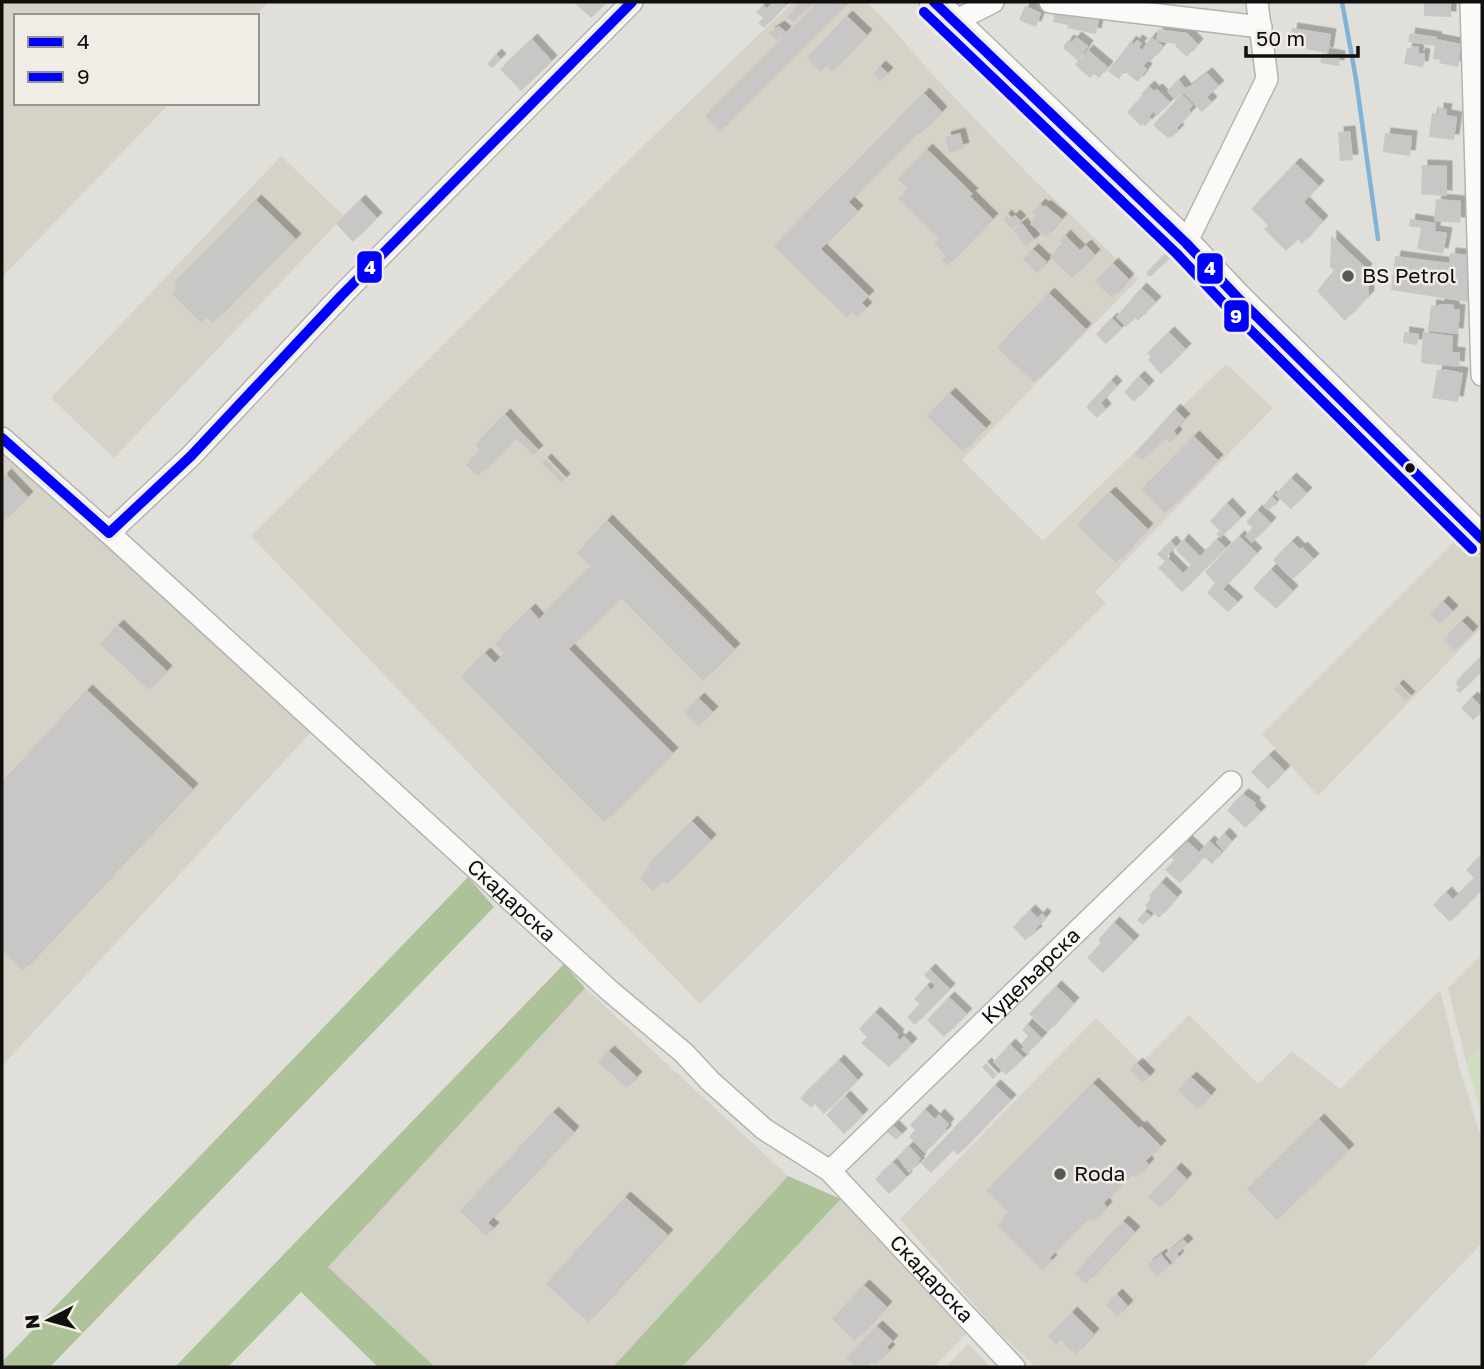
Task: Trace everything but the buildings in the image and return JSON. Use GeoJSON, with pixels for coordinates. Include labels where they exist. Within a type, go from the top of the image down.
{"type":"FeatureCollection","features":[{"type":"Feature","properties":{"kind":"main road"},"geometry":{"type":"LineString","coordinates":[[934,2],[1480,530]]}},
{"type":"Feature","properties":{"kind":"street"},"geometry":{"type":"LineString","coordinates":[[109,533],[191,456],[341,296],[632,2]]}},
{"type":"Feature","properties":{"kind":"street"},"geometry":{"type":"LineString","coordinates":[[955,22],[993,2]]}},
{"type":"Feature","properties":{"kind":"street"},"geometry":{"type":"LineString","coordinates":[[1050,2],[1261,27]]}},
{"type":"Feature","properties":{"kind":"street"},"geometry":{"type":"LineString","coordinates":[[1186,243],[1265,84],[1266,62],[1256,2]]}},
{"type":"Feature","properties":{"kind":"street"},"geometry":{"type":"LineString","coordinates":[[1471,2],[1482,375]]}},
{"type":"Feature","properties":{"kind":"street","name":"Скадарска"},"geometry":{"type":"LineString","coordinates":[[2,438],[610,991],[684,1053],[710,1081],[755,1121],[830,1171],[1014,1367]]}},
{"type":"Feature","properties":{"kind":"street","name":"Кудељарска"},"geometry":{"type":"LineString","coordinates":[[830,1171],[1231,782]]}},
{"type":"Feature","properties":{"kind":"shaded area"},"geometry":{"type":"Polygon","coordinates":[[[2,2],[268,2],[257,14],[14,14],[14,105],[168,105],[2,277],[2,2]]]}},
{"type":"Feature","properties":{"kind":"shaded area"},"geometry":{"type":"Polygon","coordinates":[[[793,2],[866,2],[1030,176],[1138,279],[962,460],[1043,541],[1226,364],[1273,408],[1095,592],[1106,603],[700,1004],[251,536],[642,147],[793,2]]]}},
{"type":"Feature","properties":{"kind":"shaded area"},"geometry":{"type":"Polygon","coordinates":[[[281,156],[344,216],[114,458],[51,398],[281,156]]]}},
{"type":"Feature","properties":{"kind":"shaded area"},"geometry":{"type":"Polygon","coordinates":[[[2,444],[313,730],[2,1066],[2,444]]]}},
{"type":"Feature","properties":{"kind":"shaded area"},"geometry":{"type":"Polygon","coordinates":[[[1459,537],[1482,560],[1482,627],[1318,796],[1262,734],[1459,537]]]}},
{"type":"Feature","properties":{"kind":"shaded area"},"geometry":{"type":"Polygon","coordinates":[[[1482,954],[1482,1045],[1466,1062],[1448,988],[1482,954]]]}},
{"type":"Feature","properties":{"kind":"shaded area"},"geometry":{"type":"Polygon","coordinates":[[[585,988],[788,1176],[613,1367],[435,1367],[327,1267],[585,988]]]}},
{"type":"Feature","properties":{"kind":"shaded area"},"geometry":{"type":"Polygon","coordinates":[[[1440,990],[1459,1067],[1482,1140],[1482,1243],[1363,1367],[1036,1367],[996,1330],[900,1219],[1096,1018],[1141,1063],[1189,1015],[1258,1084],[1292,1051],[1340,1089],[1440,990]]]}},
{"type":"Feature","properties":{"kind":"shaded area"},"geometry":{"type":"Polygon","coordinates":[[[841,1199],[966,1334],[934,1367],[682,1367],[841,1199]]]}},
{"type":"Feature","properties":{"kind":"shaded area"},"geometry":{"type":"Polygon","coordinates":[[[968,1344],[991,1367],[946,1367],[968,1344]]]}},
{"type":"Feature","properties":{"kind":"green space"},"geometry":{"type":"Polygon","coordinates":[[[468,877],[494,907],[50,1367],[2,1367],[2,1362],[468,877]]]}},
{"type":"Feature","properties":{"kind":"green space"},"geometry":{"type":"Polygon","coordinates":[[[564,964],[585,988],[328,1267],[435,1367],[378,1367],[301,1292],[228,1367],[175,1367],[564,964]]]}},
{"type":"Feature","properties":{"kind":"green space"},"geometry":{"type":"Polygon","coordinates":[[[1482,1045],[1482,1114],[1466,1062],[1482,1045]]]}},
{"type":"Feature","properties":{"kind":"green space"},"geometry":{"type":"Polygon","coordinates":[[[788,1176],[841,1199],[682,1367],[613,1367],[788,1176]]]}},
{"type":"Feature","properties":{"kind":"waterway"},"geometry":{"type":"LineString","coordinates":[[1342,2],[1356,79],[1378,239]]}},
{"type":"Feature","properties":{"kind":"transit line","name":"4"},"geometry":{"type":"LineString","coordinates":[[109,533],[191,456],[341,296],[632,2]]}},
{"type":"Feature","properties":{"kind":"transit line","name":"4"},"geometry":{"type":"LineString","coordinates":[[934,2],[1186,243],[1237,297],[1482,539]]}},
{"type":"Feature","properties":{"kind":"transit line","name":"9"},"geometry":{"type":"LineString","coordinates":[[924,12],[1176,253],[1227,307],[1472,549]]}},
{"type":"Feature","properties":{"kind":"transit line","name":"4"},"geometry":{"type":"LineString","coordinates":[[2,438],[109,533]]}},
{"type":"Feature","properties":{"kind":"place","name":"BS Petrol"},"geometry":{"type":"Point","coordinates":[1348,276]}},
{"type":"Feature","properties":{"kind":"place","name":"Roda"},"geometry":{"type":"Point","coordinates":[1060,1174]}}]}
